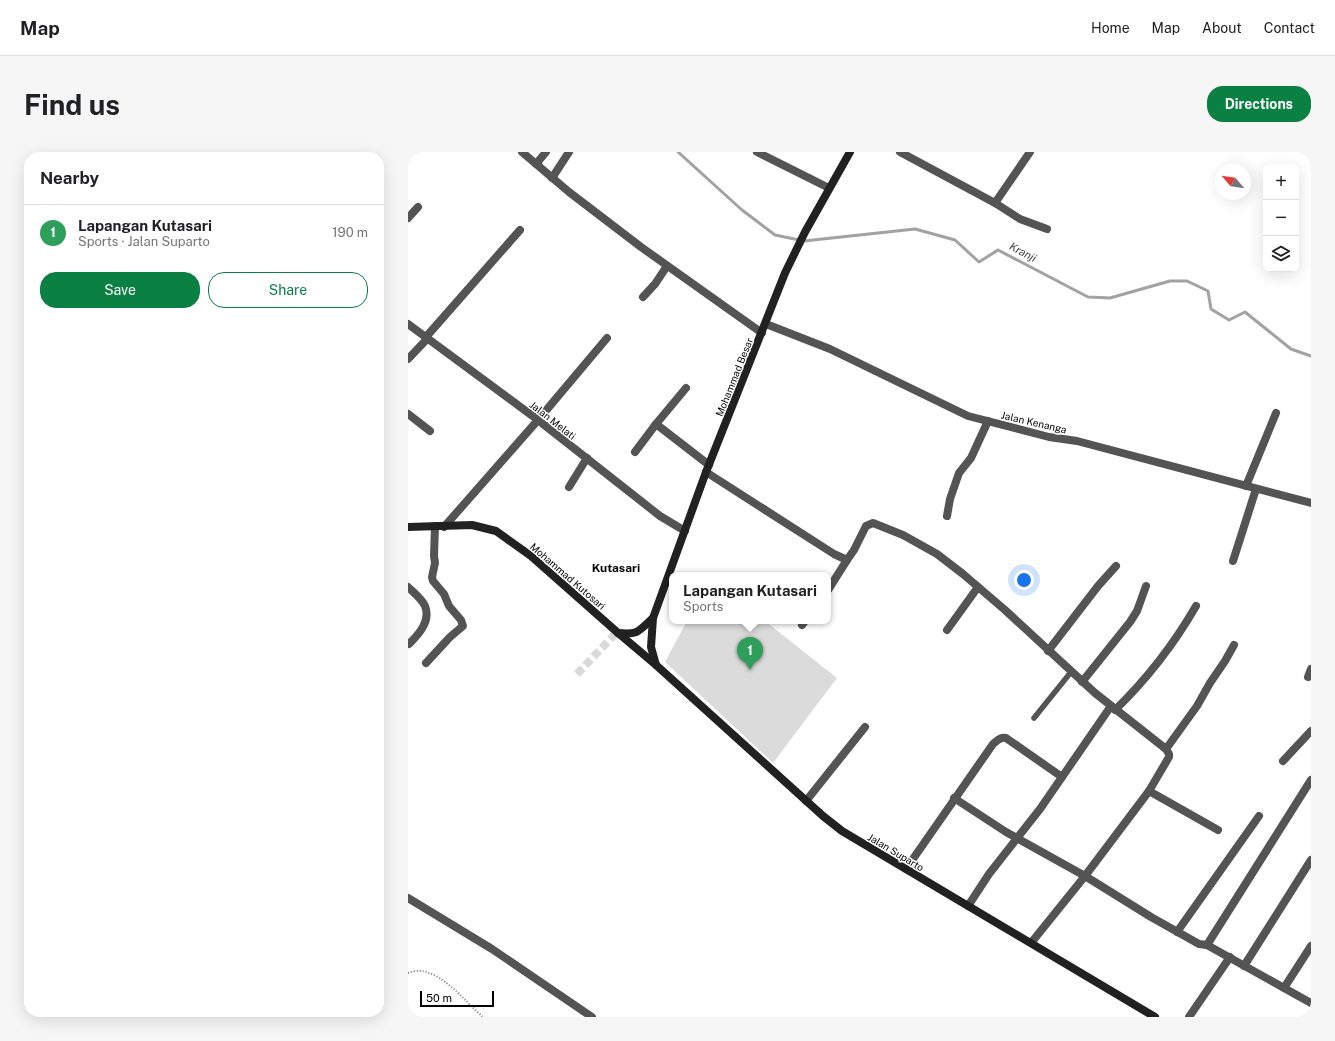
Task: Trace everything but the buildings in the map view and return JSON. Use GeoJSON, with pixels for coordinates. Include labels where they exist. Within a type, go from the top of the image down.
{"type":"FeatureCollection","features":[{"type":"Feature","properties":{"kind":"street"},"geometry":{"type":"LineString","coordinates":[[522,152],[552,178],[641,248],[762,333]]}},
{"type":"Feature","properties":{"kind":"street"},"geometry":{"type":"LineString","coordinates":[[536,164],[546,152]]}},
{"type":"Feature","properties":{"kind":"street"},"geometry":{"type":"LineString","coordinates":[[552,178],[569,152]]}},
{"type":"Feature","properties":{"kind":"street"},"geometry":{"type":"LineString","coordinates":[[757,152],[829,188]]}},
{"type":"Feature","properties":{"kind":"street","name":"Mohammad Besar"},"geometry":{"type":"LineString","coordinates":[[670,572],[708,469],[785,273],[805,232],[850,152]]}},
{"type":"Feature","properties":{"kind":"street"},"geometry":{"type":"LineString","coordinates":[[900,152],[995,203],[1020,219],[1046,229]]}},
{"type":"Feature","properties":{"kind":"street"},"geometry":{"type":"LineString","coordinates":[[995,203],[1030,152]]}},
{"type":"Feature","properties":{"kind":"street"},"geometry":{"type":"LineString","coordinates":[[408,218],[418,207]]}},
{"type":"Feature","properties":{"kind":"street"},"geometry":{"type":"LineString","coordinates":[[408,359],[520,230]]}},
{"type":"Feature","properties":{"kind":"street"},"geometry":{"type":"LineString","coordinates":[[643,297],[655,284],[667,266]]}},
{"type":"Feature","properties":{"kind":"street","name":"Jalan Melati"},"geometry":{"type":"LineString","coordinates":[[408,324],[538,420],[660,516],[685,531]]}},
{"type":"Feature","properties":{"kind":"street","name":"Jalan Kenanga"},"geometry":{"type":"LineString","coordinates":[[766,324],[830,349],[968,416],[1049,437],[1077,441],[1311,503]]}},
{"type":"Feature","properties":{"kind":"street"},"geometry":{"type":"LineString","coordinates":[[444,527],[538,420],[607,338]]}},
{"type":"Feature","properties":{"kind":"street"},"geometry":{"type":"LineString","coordinates":[[635,452],[686,388]]}},
{"type":"Feature","properties":{"kind":"street"},"geometry":{"type":"LineString","coordinates":[[1246,486],[1276,413]]}},
{"type":"Feature","properties":{"kind":"street"},"geometry":{"type":"LineString","coordinates":[[408,414],[430,431]]}},
{"type":"Feature","properties":{"kind":"street"},"geometry":{"type":"LineString","coordinates":[[947,516],[950,500],[959,473],[971,458],[988,421]]}},
{"type":"Feature","properties":{"kind":"street"},"geometry":{"type":"LineString","coordinates":[[656,424],[708,469],[834,554],[848,560]]}},
{"type":"Feature","properties":{"kind":"street"},"geometry":{"type":"LineString","coordinates":[[569,487],[586,458]]}},
{"type":"Feature","properties":{"kind":"street"},"geometry":{"type":"LineString","coordinates":[[1233,561],[1256,489]]}},
{"type":"Feature","properties":{"kind":"street"},"geometry":{"type":"LineString","coordinates":[[831,586],[854,550],[866,526],[873,523],[903,535],[937,554],[978,587],[1082,682],[1166,749],[1169,754],[1169,757],[1149,791],[1085,876],[1031,943]]}},
{"type":"Feature","properties":{"kind":"street","name":"Mohammad Kutosari"},"geometry":{"type":"LineString","coordinates":[[408,527],[472,525],[496,531],[532,556],[656,665]]}},
{"type":"Feature","properties":{"kind":"street"},"geometry":{"type":"LineString","coordinates":[[426,663],[450,637],[463,626],[461,620],[449,606],[444,594],[433,581],[432,577],[435,564],[435,526]]}},
{"type":"Feature","properties":{"kind":"street"},"geometry":{"type":"LineString","coordinates":[[1048,650],[1098,586],[1116,566]]}},
{"type":"Feature","properties":{"kind":"street","name":"Mohammad Besar"},"geometry":{"type":"LineString","coordinates":[[653,618],[669,574]]}},
{"type":"Feature","properties":{"kind":"street"},"geometry":{"type":"LineString","coordinates":[[1082,682],[1130,622],[1137,611],[1146,586]]}},
{"type":"Feature","properties":{"kind":"street"},"geometry":{"type":"LineString","coordinates":[[408,587],[424,604],[426,609],[426,620],[422,629],[409,644]]}},
{"type":"Feature","properties":{"kind":"street"},"geometry":{"type":"LineString","coordinates":[[947,630],[978,587]]}},
{"type":"Feature","properties":{"kind":"street"},"geometry":{"type":"LineString","coordinates":[[968,906],[989,874],[1040,809],[1113,708],[1136,690],[1166,651],[1196,606]]}},
{"type":"Feature","properties":{"kind":"street"},"geometry":{"type":"LineString","coordinates":[[617,632],[634,634],[642,629],[653,618]]}},
{"type":"Feature","properties":{"kind":"street"},"geometry":{"type":"LineString","coordinates":[[653,618],[652,647],[656,665]]}},
{"type":"Feature","properties":{"kind":"street"},"geometry":{"type":"LineString","coordinates":[[1166,749],[1197,706],[1234,645]]}},
{"type":"Feature","properties":{"kind":"street","name":"Jalan Suparto"},"geometry":{"type":"LineString","coordinates":[[656,665],[806,801],[842,831],[1154,1017]]}},
{"type":"Feature","properties":{"kind":"street"},"geometry":{"type":"LineString","coordinates":[[806,801],[865,726]]}},
{"type":"Feature","properties":{"kind":"street"},"geometry":{"type":"LineString","coordinates":[[1283,761],[1311,731]]}},
{"type":"Feature","properties":{"kind":"street"},"geometry":{"type":"LineString","coordinates":[[906,869],[993,744],[1001,738],[1006,738],[1062,777]]}},
{"type":"Feature","properties":{"kind":"street"},"geometry":{"type":"LineString","coordinates":[[1207,945],[1311,780]]}},
{"type":"Feature","properties":{"kind":"street"},"geometry":{"type":"LineString","coordinates":[[1149,791],[1218,830]]}},
{"type":"Feature","properties":{"kind":"street"},"geometry":{"type":"LineString","coordinates":[[954,798],[1017,838],[1085,876],[1198,944],[1207,945],[1230,957],[1311,1003]]}},
{"type":"Feature","properties":{"kind":"street"},"geometry":{"type":"LineString","coordinates":[[1178,932],[1259,816]]}},
{"type":"Feature","properties":{"kind":"street"},"geometry":{"type":"LineString","coordinates":[[1244,966],[1311,860]]}},
{"type":"Feature","properties":{"kind":"street"},"geometry":{"type":"LineString","coordinates":[[408,898],[492,949],[592,1017]]}},
{"type":"Feature","properties":{"kind":"street"},"geometry":{"type":"LineString","coordinates":[[1284,988],[1311,946]]}},
{"type":"Feature","properties":{"kind":"street"},"geometry":{"type":"LineString","coordinates":[[1189,1017],[1230,957]]}},
{"type":"Feature","properties":{"kind":"lane"},"geometry":{"type":"LineString","coordinates":[[1034,718],[1072,672]]}},
{"type":"Feature","properties":{"kind":"path"},"geometry":{"type":"LineString","coordinates":[[408,973],[422,971],[447,983],[483,1017]]}},
{"type":"Feature","properties":{"kind":"shaded area"},"geometry":{"type":"Polygon","coordinates":[[[685,624],[769,624],[837,678],[773,763],[665,662],[685,624]]]}},
{"type":"Feature","properties":{"kind":"waterway","name":"Kranji"},"geometry":{"type":"LineString","coordinates":[[678,152],[742,210],[775,235],[804,241],[915,229],[955,240],[979,262],[998,250],[1088,297],[1110,298],[1170,281],[1187,281],[1208,291],[1211,309],[1229,320],[1245,312],[1291,349],[1311,356]]}},
{"type":"Feature","properties":{"kind":"tunnel"},"geometry":{"type":"LineString","coordinates":[[577,674],[617,632]]}},
{"type":"Feature","properties":{"kind":"place","name":"Lapangan Kutasari"},"geometry":{"type":"Point","coordinates":[750,670]}},
{"type":"Feature","properties":{"kind":"district","name":"Kutasari"},"geometry":{"type":"Point","coordinates":[616,568]}}]}
